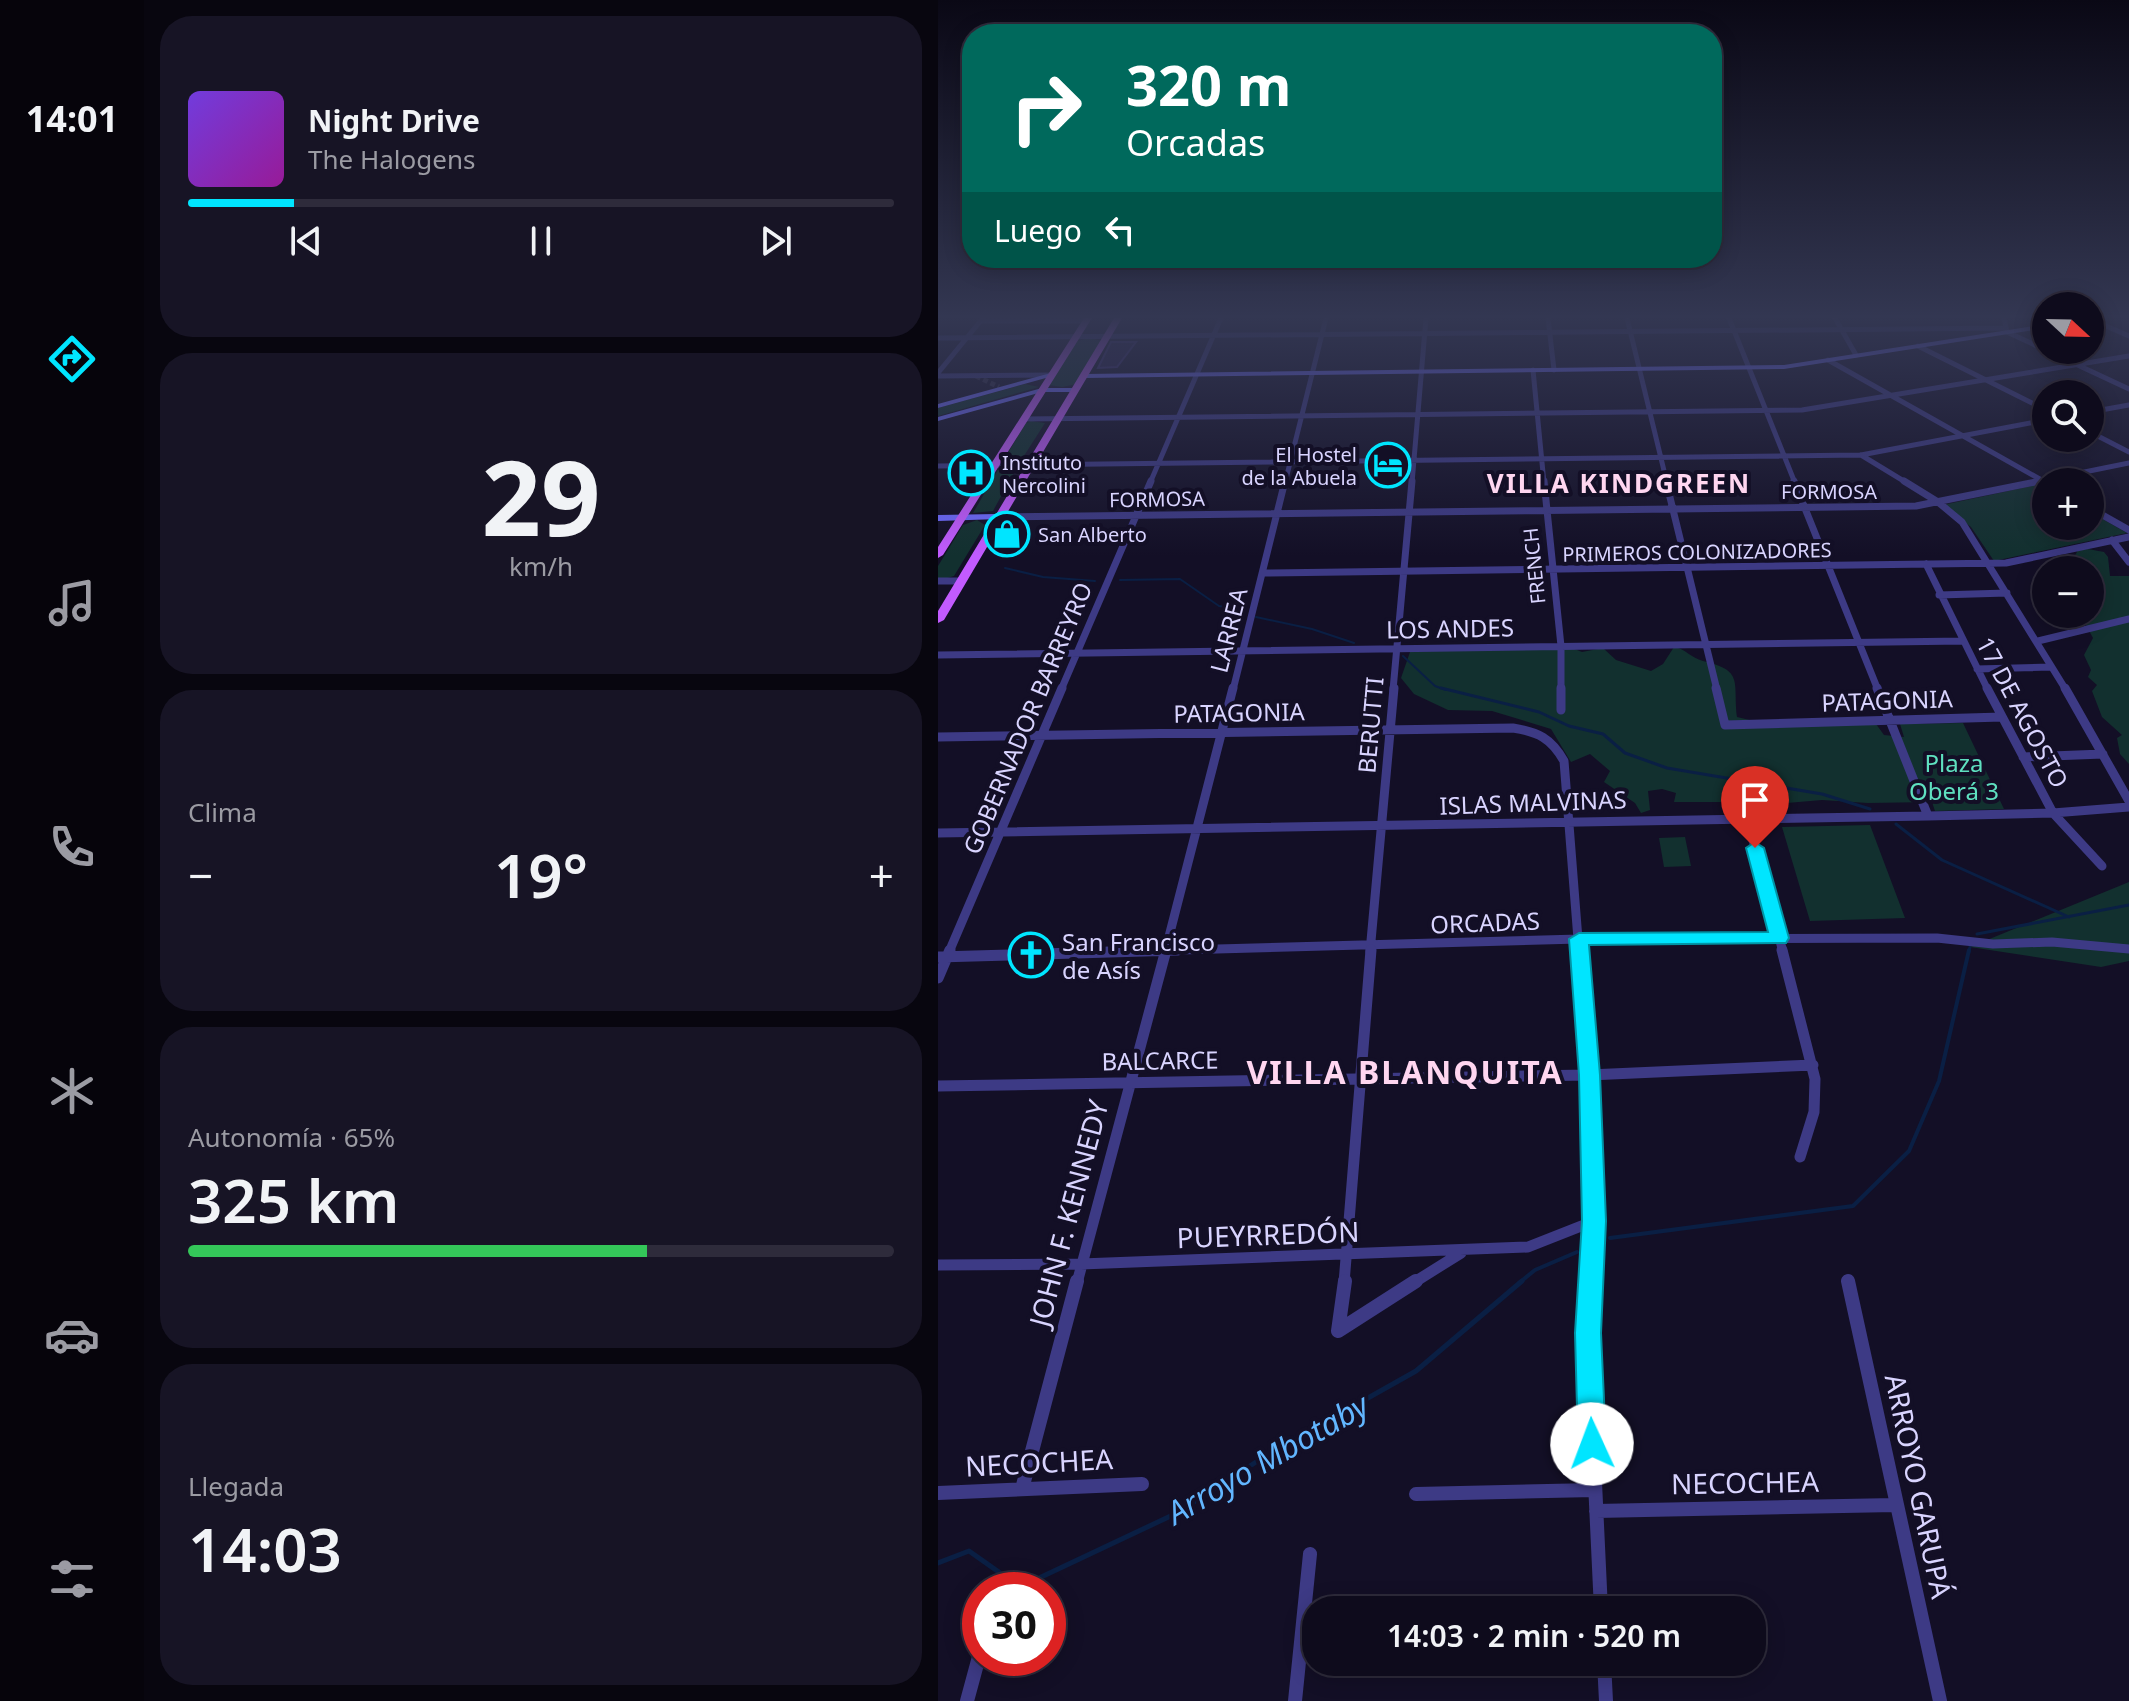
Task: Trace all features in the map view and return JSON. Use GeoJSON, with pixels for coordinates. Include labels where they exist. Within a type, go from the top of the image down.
{"type":"FeatureCollection","features":[{"type":"Feature","properties":{"kind":"main road"},"geometry":{"type":"LineString","coordinates":[[938,406],[968,397]]}},
{"type":"Feature","properties":{"kind":"main road"},"geometry":{"type":"LineString","coordinates":[[938,419],[1016,397]]}},
{"type":"Feature","properties":{"kind":"main road"},"geometry":{"type":"LineString","coordinates":[[938,555],[1038,397]]}},
{"type":"Feature","properties":{"kind":"main road"},"geometry":{"type":"LineString","coordinates":[[938,620],[1070,397]]}},
{"type":"Feature","properties":{"kind":"main road"},"geometry":{"type":"LineString","coordinates":[[938,518],[997,517]]}},
{"type":"Feature","properties":{"kind":"street","name":"GOBERNADOR BARREYRO"},"geometry":{"type":"LineString","coordinates":[[938,978],[942,957],[1000,832],[1187,397]]}},
{"type":"Feature","properties":{"kind":"street","name":"LARREA"},"geometry":{"type":"LineString","coordinates":[[1164,951],[1307,397]]}},
{"type":"Feature","properties":{"kind":"street","name":"BERUTTI"},"geometry":{"type":"LineString","coordinates":[[1419,397],[1371,945],[1348,1256],[1338,1331],[1464,1251]]}},
{"type":"Feature","properties":{"kind":"street","name":"FRENCH"},"geometry":{"type":"LineString","coordinates":[[1536,397],[1561,646],[1561,710]]}},
{"type":"Feature","properties":{"kind":"street"},"geometry":{"type":"LineString","coordinates":[[1647,397],[1706,644]]}},
{"type":"Feature","properties":{"kind":"street"},"geometry":{"type":"LineString","coordinates":[[1760,397],[1928,816]]}},
{"type":"Feature","properties":{"kind":"street"},"geometry":{"type":"LineString","coordinates":[[1025,419],[1765,411],[1831,407],[1891,397]]}},
{"type":"Feature","properties":{"kind":"street"},"geometry":{"type":"LineString","coordinates":[[1894,397],[2032,475]]}},
{"type":"Feature","properties":{"kind":"street"},"geometry":{"type":"LineString","coordinates":[[2104,409],[2129,405]]}},
{"type":"Feature","properties":{"kind":"street"},"geometry":{"type":"LineString","coordinates":[[938,466],[1861,455],[2032,423]]}},
{"type":"Feature","properties":{"kind":"street"},"geometry":{"type":"LineString","coordinates":[[2104,439],[2129,452]]}},
{"type":"Feature","properties":{"kind":"street"},"geometry":{"type":"LineString","coordinates":[[1861,455],[1938,502],[1962,522],[2038,641],[2129,801]]}},
{"type":"Feature","properties":{"kind":"street","name":"FORMOSA"},"geometry":{"type":"LineString","coordinates":[[2104,469],[2129,463]]}},
{"type":"Feature","properties":{"kind":"street","name":"FORMOSA"},"geometry":{"type":"LineString","coordinates":[[997,517],[1916,506],[2032,484]]}},
{"type":"Feature","properties":{"kind":"street"},"geometry":{"type":"LineString","coordinates":[[2104,516],[2129,530]]}},
{"type":"Feature","properties":{"kind":"street","name":"PRIMEROS COLONIZADORES"},"geometry":{"type":"LineString","coordinates":[[1263,573],[1988,564],[2006,563],[2129,537]]}},
{"type":"Feature","properties":{"kind":"street"},"geometry":{"type":"LineString","coordinates":[[2112,540],[2129,562]]}},
{"type":"Feature","properties":{"kind":"street","name":"17 DE AGOSTO"},"geometry":{"type":"LineString","coordinates":[[1926,564],[1939,595],[2053,813],[2102,866]]}},
{"type":"Feature","properties":{"kind":"street"},"geometry":{"type":"LineString","coordinates":[[938,581],[961,581]]}},
{"type":"Feature","properties":{"kind":"street"},"geometry":{"type":"LineString","coordinates":[[1939,595],[2007,593]]}},
{"type":"Feature","properties":{"kind":"street"},"geometry":{"type":"LineString","coordinates":[[2038,641],[2129,619]]}},
{"type":"Feature","properties":{"kind":"street","name":"LOS ANDES"},"geometry":{"type":"LineString","coordinates":[[938,655],[1963,641]]}},
{"type":"Feature","properties":{"kind":"street","name":"PATAGONIA"},"geometry":{"type":"LineString","coordinates":[[1706,644],[1725,725],[2002,717]]}},
{"type":"Feature","properties":{"kind":"street"},"geometry":{"type":"LineString","coordinates":[[1977,669],[2051,667]]}},
{"type":"Feature","properties":{"kind":"street","name":"PATAGONIA"},"geometry":{"type":"LineString","coordinates":[[938,737],[1513,728],[1540,731],[1556,746],[1564,761],[1570,821]]}},
{"type":"Feature","properties":{"kind":"street"},"geometry":{"type":"LineString","coordinates":[[2023,757],[2103,754]]}},
{"type":"Feature","properties":{"kind":"street","name":"ISLAS MALVINAS"},"geometry":{"type":"LineString","coordinates":[[938,833],[1928,816],[2053,813],[2129,807]]}},
{"type":"Feature","properties":{"kind":"street"},"geometry":{"type":"LineString","coordinates":[[1747,818],[1813,1065],[1818,1097],[1814,1119],[1800,1157]]}},
{"type":"Feature","properties":{"kind":"street"},"geometry":{"type":"LineString","coordinates":[[1570,821],[1589,1075],[1594,1221],[1588,1333],[1600,1596]]}},
{"type":"Feature","properties":{"kind":"street","name":"ORCADAS"},"geometry":{"type":"LineString","coordinates":[[942,957],[1579,939],[1937,938],[1993,944],[2052,942],[2129,949]]}},
{"type":"Feature","properties":{"kind":"street","name":"JOHN F. KENNEDY"},"geometry":{"type":"LineString","coordinates":[[1022,1489],[1164,951]]}},
{"type":"Feature","properties":{"kind":"street","name":"BALCARCE"},"geometry":{"type":"LineString","coordinates":[[938,1086],[1589,1075],[1813,1065]]}},
{"type":"Feature","properties":{"kind":"street","name":"PUEYRREDÓN"},"geometry":{"type":"LineString","coordinates":[[938,1265],[1348,1256],[1528,1247],[1594,1221]]}},
{"type":"Feature","properties":{"kind":"street","name":"ARROYO GARUPÁ"},"geometry":{"type":"LineString","coordinates":[[1848,1281],[1940,1701]]}},
{"type":"Feature","properties":{"kind":"street","name":"NECOCHEA"},"geometry":{"type":"LineString","coordinates":[[938,1493],[1142,1484]]}},
{"type":"Feature","properties":{"kind":"street"},"geometry":{"type":"LineString","coordinates":[[1416,1494],[1594,1490]]}},
{"type":"Feature","properties":{"kind":"street","name":"NECOCHEA"},"geometry":{"type":"LineString","coordinates":[[1596,1511],[1895,1505]]}},
{"type":"Feature","properties":{"kind":"street"},"geometry":{"type":"LineString","coordinates":[[1295,1701],[1310,1554]]}},
{"type":"Feature","properties":{"kind":"street"},"geometry":{"type":"LineString","coordinates":[[967,1701],[974,1676]]}},
{"type":"Feature","properties":{"kind":"street"},"geometry":{"type":"LineString","coordinates":[[1605,1676],[1606,1701]]}},
{"type":"Feature","properties":{"kind":"green space"},"geometry":{"type":"Polygon","coordinates":[[[976,397],[1003,397],[938,416],[938,408],[976,397]]]}},
{"type":"Feature","properties":{"kind":"green space"},"geometry":{"type":"Polygon","coordinates":[[[1026,423],[1045,423],[1022,459],[1003,461],[1026,423]]]}},
{"type":"Feature","properties":{"kind":"green space"},"geometry":{"type":"Polygon","coordinates":[[[1017,467],[993,511],[973,513],[998,470],[1017,467]]]}},
{"type":"Feature","properties":{"kind":"green space"},"geometry":{"type":"Polygon","coordinates":[[[2032,486],[2032,540],[2094,540],[1994,561],[1971,527],[1943,505],[2032,486]]]}},
{"type":"Feature","properties":{"kind":"green space"},"geometry":{"type":"Polygon","coordinates":[[[977,520],[985,525],[954,576],[938,581],[938,566],[963,525],[977,520]]]}},
{"type":"Feature","properties":{"kind":"green space"},"geometry":{"type":"Polygon","coordinates":[[[2104,520],[2127,533],[2104,538],[2104,520]]]}},
{"type":"Feature","properties":{"kind":"green space"},"geometry":{"type":"Polygon","coordinates":[[[2078,550],[2104,552],[2108,557],[2110,576],[2129,576],[2129,764],[2120,754],[2117,738],[2122,735],[2102,717],[2092,691],[2097,685],[2088,677],[2091,670],[2084,655],[2093,638],[2088,628],[2104,628],[2104,556],[2075,556],[2078,550]]]}},
{"type":"Feature","properties":{"kind":"green space","name":"Plaza Oberá 3"},"geometry":{"type":"Polygon","coordinates":[[[1674,647],[1731,673],[1737,717],[1775,726],[1876,724],[1884,735],[1904,737],[1900,724],[1963,723],[2004,809],[1935,811],[1932,802],[1822,800],[1751,806],[1727,802],[1674,802],[1676,793],[1662,789],[1648,791],[1650,810],[1641,813],[1635,803],[1604,782],[1610,771],[1590,754],[1571,762],[1551,729],[1492,711],[1448,710],[1414,694],[1401,678],[1410,652],[1426,649],[1572,648],[1582,652],[1603,648],[1616,660],[1651,671],[1663,664],[1674,647]]]}},
{"type":"Feature","properties":{"kind":"green space"},"geometry":{"type":"Polygon","coordinates":[[[1870,825],[1905,918],[1810,921],[1782,827],[1870,825]]]}},
{"type":"Feature","properties":{"kind":"green space"},"geometry":{"type":"Polygon","coordinates":[[[1685,837],[1691,866],[1664,867],[1659,838],[1685,837]]]}},
{"type":"Feature","properties":{"kind":"green space"},"geometry":{"type":"Polygon","coordinates":[[[2129,882],[2129,961],[2101,967],[1970,947],[2129,882]]]}},
{"type":"Feature","properties":{"kind":"waterway"},"geometry":{"type":"LineString","coordinates":[[1005,568],[1043,577],[1095,581]]}},
{"type":"Feature","properties":{"kind":"waterway"},"geometry":{"type":"LineString","coordinates":[[1120,580],[1180,579],[1219,606],[1242,610]]}},
{"type":"Feature","properties":{"kind":"waterway"},"geometry":{"type":"LineString","coordinates":[[1256,617],[1312,629],[1354,643]]}},
{"type":"Feature","properties":{"kind":"waterway"},"geometry":{"type":"LineString","coordinates":[[1403,656],[1435,686],[1446,690]]}},
{"type":"Feature","properties":{"kind":"waterway"},"geometry":{"type":"LineString","coordinates":[[1441,688],[1539,712],[1569,726],[1603,734],[1625,753],[1667,768],[1822,794],[1870,809]]}},
{"type":"Feature","properties":{"kind":"waterway"},"geometry":{"type":"LineString","coordinates":[[1896,824],[1942,860],[2068,917]]}},
{"type":"Feature","properties":{"kind":"waterway","name":"Arroyo Mbotaby"},"geometry":{"type":"LineString","coordinates":[[2068,917],[2129,905]]}},
{"type":"Feature","properties":{"kind":"waterway","name":"Arroyo Mbotaby"},"geometry":{"type":"LineString","coordinates":[[1977,934],[2068,917]]}},
{"type":"Feature","properties":{"kind":"waterway","name":"Arroyo Mbotaby"},"geometry":{"type":"LineString","coordinates":[[1969,952],[1970,947]]}},
{"type":"Feature","properties":{"kind":"waterway","name":"Arroyo Mbotaby"},"geometry":{"type":"LineString","coordinates":[[1610,1238],[1853,1206],[1909,1151],[1939,1081],[1969,950]]}},
{"type":"Feature","properties":{"kind":"waterway","name":"Arroyo Mbotaby"},"geometry":{"type":"LineString","coordinates":[[1519,1283],[1535,1270],[1577,1252]]}},
{"type":"Feature","properties":{"kind":"waterway","name":"Arroyo Mbotaby"},"geometry":{"type":"LineString","coordinates":[[938,1563],[969,1551],[1020,1587],[1177,1513],[1270,1453],[1416,1371],[1522,1281]]}},
{"type":"Feature","properties":{"kind":"place","name":"El Hostel de la Abuela"},"geometry":{"type":"Point","coordinates":[1388,465]}},
{"type":"Feature","properties":{"kind":"place","name":"Instituto Nercolini"},"geometry":{"type":"Point","coordinates":[971,473]}},
{"type":"Feature","properties":{"kind":"place","name":"San Alberto"},"geometry":{"type":"Point","coordinates":[1007,534]}},
{"type":"Feature","properties":{"kind":"place","name":"San Francisco de Asís"},"geometry":{"type":"Point","coordinates":[1031,955]}},
{"type":"Feature","properties":{"kind":"district","name":"VILLA KINDGREEN"},"geometry":{"type":"Point","coordinates":[1619,483]}},
{"type":"Feature","properties":{"kind":"district","name":"VILLA BLANQUITA"},"geometry":{"type":"Point","coordinates":[1405,1071]}},
{"type":"Feature","properties":{"kind":"route"},"geometry":{"type":"LineString","coordinates":[[1592,1444],[1588,1333],[1594,1221],[1589,1075],[1579,939],[1779,938],[1755,848]]}}]}
